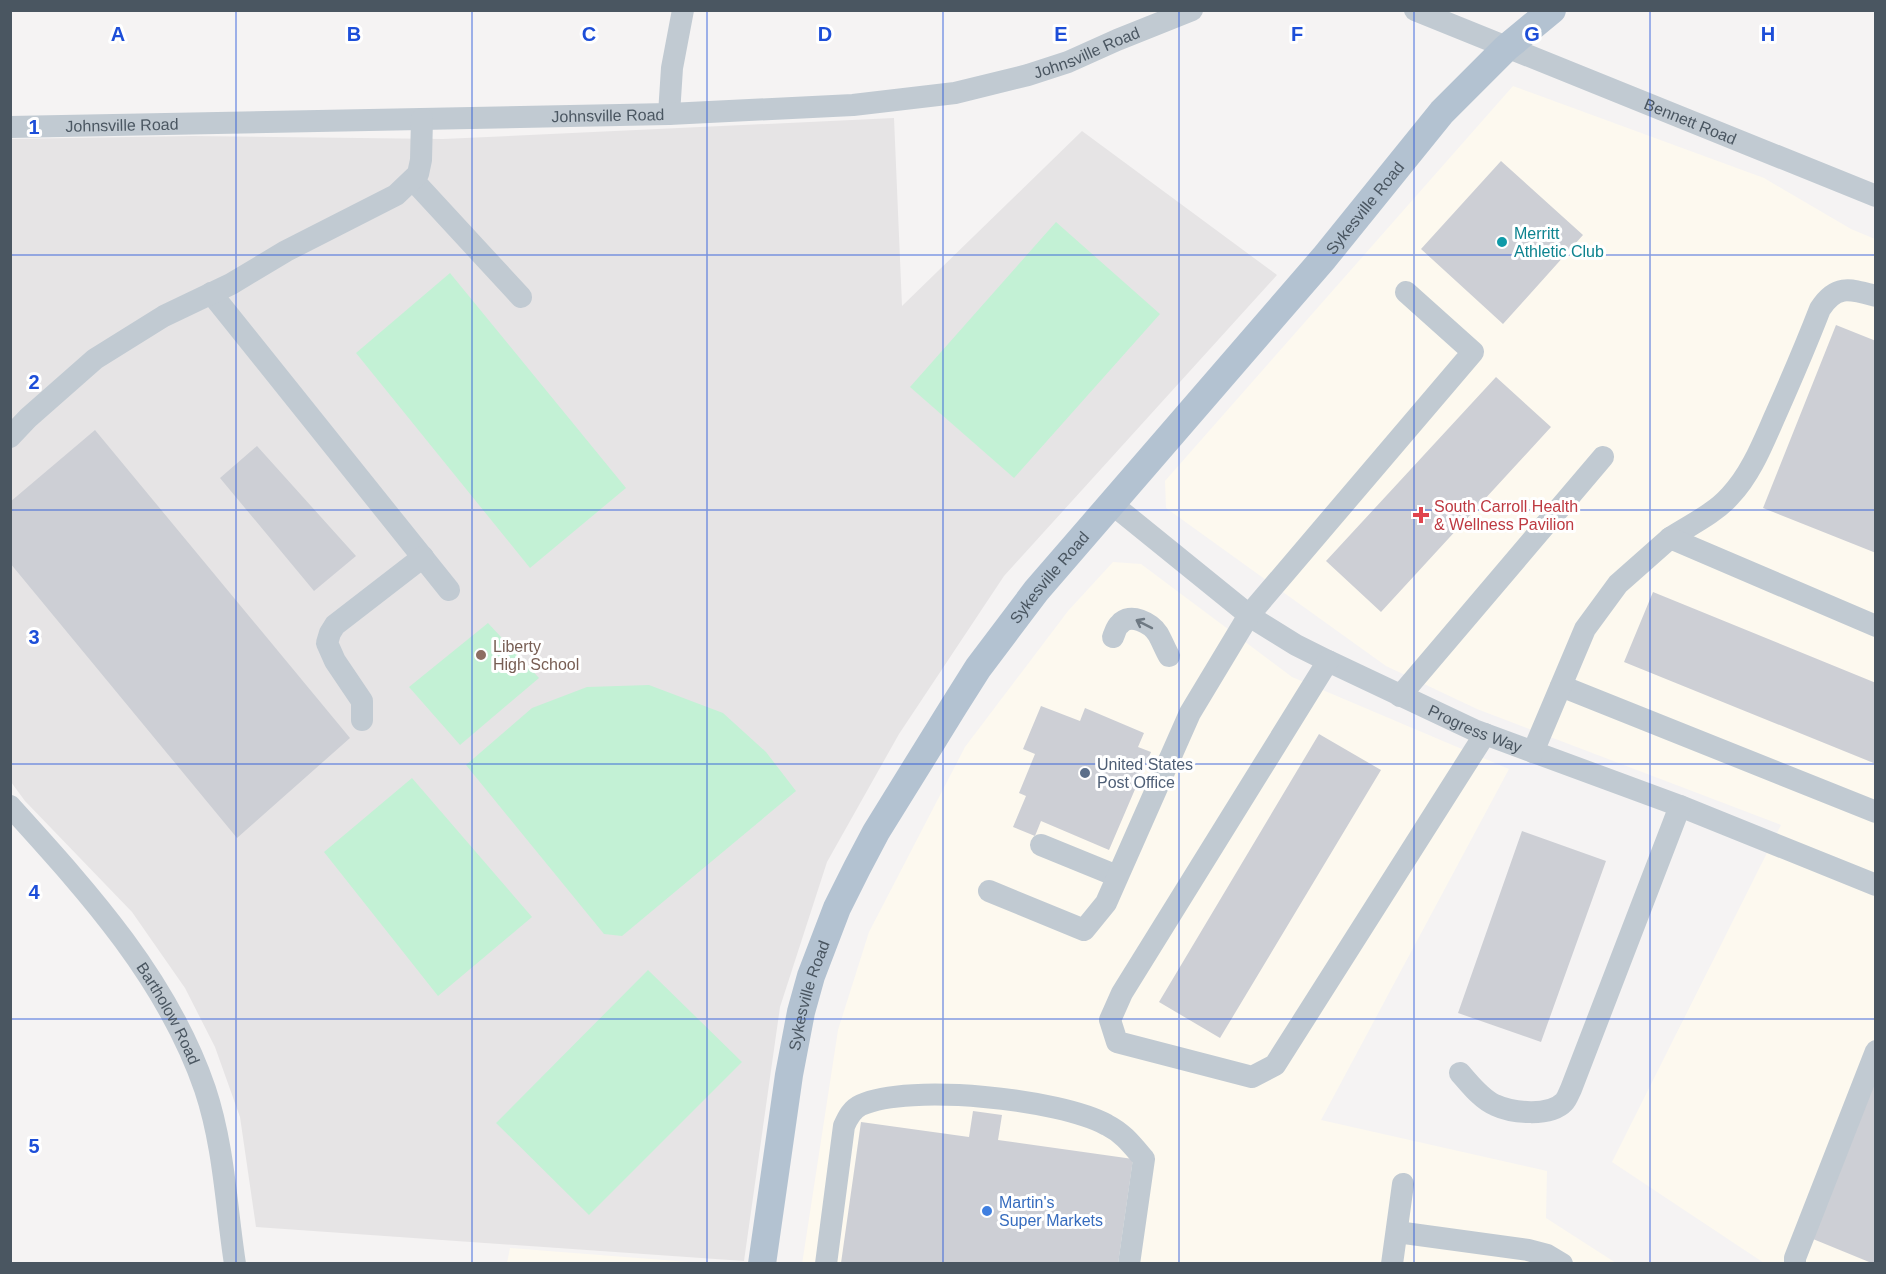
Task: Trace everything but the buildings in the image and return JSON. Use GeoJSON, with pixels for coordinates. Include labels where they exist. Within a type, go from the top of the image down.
{"type":"FeatureCollection","features":[{"type":"Feature","properties":{"kind":"main road","name":"Sykesville Road"},"geometry":{"type":"LineString","coordinates":[[762,1263],[789,1075],[801,1012],[811,976],[837,908],[876,832],[978,668],[1036,591],[1324,258],[1442,112],[1506,48],[1552,10]]}},
{"type":"Feature","properties":{"kind":"street"},"geometry":{"type":"LineString","coordinates":[[669,114],[672,68],[683,10]]}},
{"type":"Feature","properties":{"kind":"street","name":"Johnsville Road"},"geometry":{"type":"LineString","coordinates":[[10,127],[669,114],[853,105],[954,93],[1028,75],[1068,62],[1192,10]]}},
{"type":"Feature","properties":{"kind":"street"},"geometry":{"type":"LineString","coordinates":[[1415,10],[1506,48]]}},
{"type":"Feature","properties":{"kind":"street","name":"Bennett Road"},"geometry":{"type":"LineString","coordinates":[[1506,48],[1875,196]]}},
{"type":"Feature","properties":{"kind":"street"},"geometry":{"type":"LineString","coordinates":[[10,437],[28,418],[95,359],[164,316],[211,294],[286,251],[396,195],[418,174],[421,160],[422,120]]}},
{"type":"Feature","properties":{"kind":"street"},"geometry":{"type":"LineString","coordinates":[[413,180],[521,297]]}},
{"type":"Feature","properties":{"kind":"street"},"geometry":{"type":"LineString","coordinates":[[1533,752],[1585,629],[1601,606],[1618,584],[1670,538],[1704,518],[1730,497],[1740,484],[1759,453],[1820,309],[1826,300],[1842,290],[1853,290],[1875,296]]}},
{"type":"Feature","properties":{"kind":"street"},"geometry":{"type":"LineString","coordinates":[[988,891],[1084,930],[1106,903],[1190,713],[1249,615],[1473,352],[1406,292]]}},
{"type":"Feature","properties":{"kind":"street"},"geometry":{"type":"LineString","coordinates":[[211,294],[449,590]]}},
{"type":"Feature","properties":{"kind":"street"},"geometry":{"type":"LineString","coordinates":[[1400,696],[1603,457]]}},
{"type":"Feature","properties":{"kind":"street","name":"Progress Way"},"geometry":{"type":"LineString","coordinates":[[1112,504],[1249,615],[1328,662],[1485,734],[1680,806],[1875,885]]}},
{"type":"Feature","properties":{"kind":"street"},"geometry":{"type":"LineString","coordinates":[[1670,538],[1875,626]]}},
{"type":"Feature","properties":{"kind":"street"},"geometry":{"type":"LineString","coordinates":[[362,720],[362,701],[335,661],[327,643],[330,633],[335,625],[423,556]]}},
{"type":"Feature","properties":{"kind":"street"},"geometry":{"type":"LineString","coordinates":[[1113,637],[1119,624],[1125,620],[1134,619],[1143,622],[1157,632],[1168,656]]}},
{"type":"Feature","properties":{"kind":"street"},"geometry":{"type":"LineString","coordinates":[[1328,662],[1122,993],[1110,1020],[1117,1042],[1252,1077],[1275,1065],[1485,734]]}},
{"type":"Feature","properties":{"kind":"street"},"geometry":{"type":"LineString","coordinates":[[1561,686],[1875,812]]}},
{"type":"Feature","properties":{"kind":"street","name":"Bartholow Road"},"geometry":{"type":"LineString","coordinates":[[10,806],[133,951],[171,1011],[205,1090],[218,1138],[226,1183],[235,1263]]}},
{"type":"Feature","properties":{"kind":"street"},"geometry":{"type":"LineString","coordinates":[[1460,1073],[1475,1090],[1496,1106],[1516,1111],[1543,1112],[1553,1110],[1563,1102],[1571,1089],[1680,806]]}},
{"type":"Feature","properties":{"kind":"street"},"geometry":{"type":"LineString","coordinates":[[1041,845],[1117,876]]}},
{"type":"Feature","properties":{"kind":"street"},"geometry":{"type":"LineString","coordinates":[[1795,1263],[1875,1051]]}},
{"type":"Feature","properties":{"kind":"street"},"geometry":{"type":"LineString","coordinates":[[826,1263],[844,1126],[849,1115],[858,1106],[877,1099],[952,1094],[1045,1105],[1107,1124],[1125,1135],[1144,1159],[1129,1263]]}},
{"type":"Feature","properties":{"kind":"street"},"geometry":{"type":"LineString","coordinates":[[1392,1263],[1404,1184]]}},
{"type":"Feature","properties":{"kind":"street"},"geometry":{"type":"LineString","coordinates":[[1397,1232],[1528,1250],[1547,1255],[1562,1263]]}},
{"type":"Feature","properties":{"kind":"shaded area"},"geometry":{"type":"Polygon","coordinates":[[[1513,86],[1764,178],[1851,229],[1875,239],[1875,1263],[1764,1263],[1612,1162],[1781,825],[1477,709],[1386,666],[1166,508],[1165,481],[1513,86]]]}},
{"type":"Feature","properties":{"kind":"shaded area","name":"Liberty High School"},"geometry":{"type":"Polygon","coordinates":[[[894,118],[902,306],[1082,131],[1277,275],[1004,576],[899,734],[827,862],[780,1007],[744,1261],[256,1227],[240,1117],[215,1047],[185,988],[132,912],[25,801],[11,782],[10,139],[193,136],[443,139],[894,118]]]}},
{"type":"Feature","properties":{"kind":"shaded area"},"geometry":{"type":"Polygon","coordinates":[[[1113,562],[1141,564],[1292,677],[1509,769],[1321,1120],[1547,1171],[1546,1218],[1616,1263],[802,1264],[838,1030],[869,932],[965,747],[1068,611],[1113,562]]]}},
{"type":"Feature","properties":{"kind":"shaded area"},"geometry":{"type":"Polygon","coordinates":[[[510,1248],[702,1263],[507,1263],[510,1248]]]}},
{"type":"Feature","properties":{"kind":"green space"},"geometry":{"type":"Polygon","coordinates":[[[1056,222],[1160,314],[1014,478],[910,387],[1056,222]]]}},
{"type":"Feature","properties":{"kind":"green space"},"geometry":{"type":"Polygon","coordinates":[[[450,273],[626,488],[530,568],[356,353],[450,273]]]}},
{"type":"Feature","properties":{"kind":"green space"},"geometry":{"type":"Polygon","coordinates":[[[488,623],[539,678],[460,745],[409,687],[488,623]]]}},
{"type":"Feature","properties":{"kind":"green space"},"geometry":{"type":"Polygon","coordinates":[[[649,685],[723,713],[766,752],[796,791],[622,936],[604,934],[466,765],[532,708],[587,687],[649,685]]]}},
{"type":"Feature","properties":{"kind":"green space"},"geometry":{"type":"Polygon","coordinates":[[[412,778],[532,917],[438,996],[324,852],[412,778]]]}},
{"type":"Feature","properties":{"kind":"green space"},"geometry":{"type":"Polygon","coordinates":[[[648,970],[742,1062],[589,1215],[496,1123],[648,970]]]}},
{"type":"Feature","properties":{"kind":"place","name":"Merritt Athletic Club"},"geometry":{"type":"Point","coordinates":[1502,242]}},
{"type":"Feature","properties":{"kind":"place","name":"South Carroll Health & Wellness Pavilion"},"geometry":{"type":"Point","coordinates":[1421,515]}},
{"type":"Feature","properties":{"kind":"place","name":"Liberty High School"},"geometry":{"type":"Point","coordinates":[481,655]}},
{"type":"Feature","properties":{"kind":"place","name":"United States Post Office"},"geometry":{"type":"Point","coordinates":[1085,773]}},
{"type":"Feature","properties":{"kind":"place","name":"Martin's Super Markets"},"geometry":{"type":"Point","coordinates":[987,1211]}}]}
